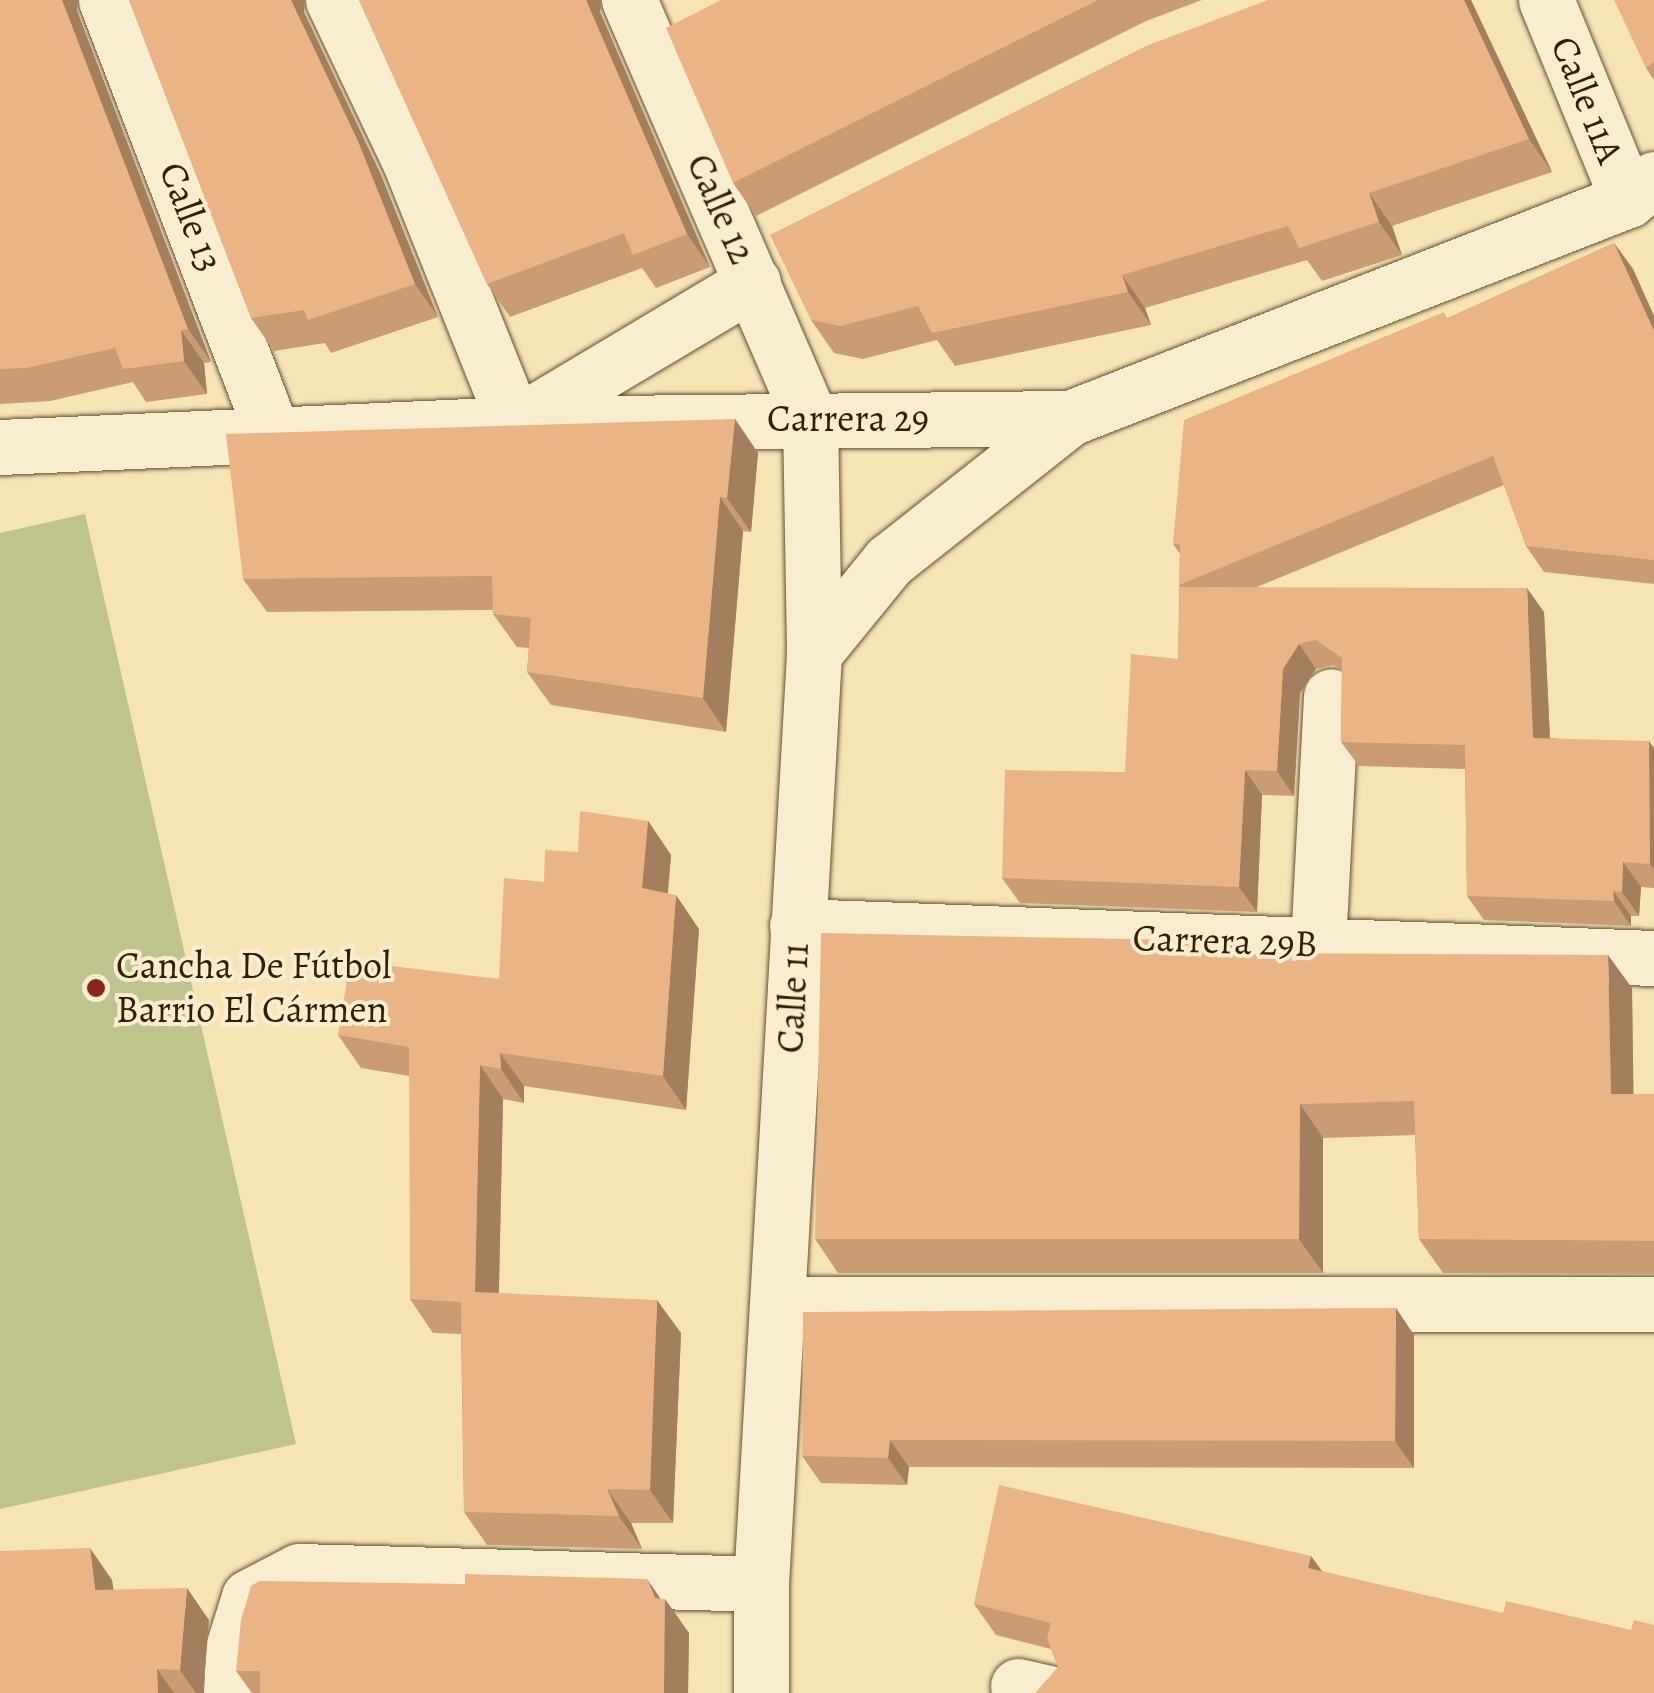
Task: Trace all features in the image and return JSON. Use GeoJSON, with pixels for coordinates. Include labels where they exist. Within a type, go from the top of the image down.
{"type":"FeatureCollection","features":[{"type":"Feature","properties":{"kind":"street","name":"Calle 13"},"geometry":{"type":"LineString","coordinates":[[106,0],[273,436]]}},
{"type":"Feature","properties":{"kind":"street"},"geometry":{"type":"LineString","coordinates":[[333,0],[410,162],[514,424],[748,270],[794,232]]}},
{"type":"Feature","properties":{"kind":"street","name":"Calle 11A"},"geometry":{"type":"LineString","coordinates":[[1546,0],[1645,197]]}},
{"type":"Feature","properties":{"kind":"street"},"geometry":{"type":"LineString","coordinates":[[639,23],[698,22]]}},
{"type":"Feature","properties":{"kind":"street","name":"Calle 12"},"geometry":{"type":"LineString","coordinates":[[639,23],[810,419]]}},
{"type":"Feature","properties":{"kind":"street","name":"Carrera 29"},"geometry":{"type":"LineString","coordinates":[[0,448],[514,424],[1070,418],[1645,197]]}},
{"type":"Feature","properties":{"kind":"street"},"geometry":{"type":"LineString","coordinates":[[814,653],[889,561],[1070,418]]}},
{"type":"Feature","properties":{"kind":"street","name":"Calle 11"},"geometry":{"type":"LineString","coordinates":[[760,1693],[761,1584],[814,653],[810,419]]}},
{"type":"Feature","properties":{"kind":"street"},"geometry":{"type":"LineString","coordinates":[[1318,944],[1331,696]]}},
{"type":"Feature","properties":{"kind":"street","name":"Carrera 29B"},"geometry":{"type":"LineString","coordinates":[[796,926],[1654,958]]}},
{"type":"Feature","properties":{"kind":"street"},"geometry":{"type":"LineString","coordinates":[[778,1304],[1654,1304]]}},
{"type":"Feature","properties":{"kind":"street"},"geometry":{"type":"LineString","coordinates":[[231,1693],[232,1648],[248,1597],[299,1572],[761,1584]]}},
{"type":"Feature","properties":{"kind":"green space","name":"Cancha De Fútbol Barrio El Cármen"},"geometry":{"type":"Polygon","coordinates":[[[85,514],[296,1444],[0,1509],[0,533],[85,514]]]}},
{"type":"Feature","properties":{"kind":"building"},"geometry":{"type":"Polygon","coordinates":[[[0,0],[62,0],[188,329],[181,330],[184,361],[123,369],[115,348],[26,368],[0,369],[0,0]]]}},
{"type":"Feature","properties":{"kind":"building"},"geometry":{"type":"Polygon","coordinates":[[[129,0],[291,0],[358,141],[415,284],[308,320],[304,310],[251,318],[129,0]]]}},
{"type":"Feature","properties":{"kind":"building"},"geometry":{"type":"Polygon","coordinates":[[[359,0],[586,0],[687,234],[633,255],[624,233],[487,284],[359,0]]]}},
{"type":"Feature","properties":{"kind":"building"},"geometry":{"type":"Polygon","coordinates":[[[721,0],[1098,0],[733,183],[666,28],[721,0]]]}},
{"type":"Feature","properties":{"kind":"building"},"geometry":{"type":"Polygon","coordinates":[[[1268,0],[1464,0],[1529,139],[1369,193],[1379,222],[1299,248],[1288,226],[1122,275],[1128,292],[932,333],[918,306],[840,326],[811,320],[770,235],[1146,46],[1268,0]]]}},
{"type":"Feature","properties":{"kind":"building"},"geometry":{"type":"Polygon","coordinates":[[[1614,0],[1654,0],[1654,62],[1646,68],[1614,0]]]}},
{"type":"Feature","properties":{"kind":"building"},"geometry":{"type":"Polygon","coordinates":[[[1614,243],[1654,331],[1654,560],[1526,546],[1493,456],[1179,585],[1180,544],[1173,544],[1184,420],[1444,312],[1447,318],[1614,243]]]}},
{"type":"Feature","properties":{"kind":"building"},"geometry":{"type":"Polygon","coordinates":[[[735,419],[727,498],[720,497],[703,698],[527,672],[531,618],[493,614],[492,576],[243,579],[226,434],[735,419]]]}},
{"type":"Feature","properties":{"kind":"building"},"geometry":{"type":"Polygon","coordinates":[[[1180,587],[1527,588],[1533,738],[1649,741],[1650,864],[1623,862],[1622,892],[1613,891],[1614,901],[1467,896],[1465,745],[1341,742],[1342,658],[1316,640],[1299,644],[1283,669],[1277,771],[1245,770],[1239,887],[1002,878],[1005,770],[1125,772],[1131,654],[1178,659],[1180,587]]]}},
{"type":"Feature","properties":{"kind":"building"},"geometry":{"type":"Polygon","coordinates":[[[580,811],[648,821],[642,888],[676,895],[663,1076],[500,1053],[501,1069],[480,1065],[475,1292],[657,1300],[650,1490],[607,1489],[619,1516],[464,1512],[461,1302],[410,1299],[409,1047],[338,1035],[350,961],[499,979],[504,878],[544,882],[545,850],[578,852],[580,811]]]}},
{"type":"Feature","properties":{"kind":"building"},"geometry":{"type":"Polygon","coordinates":[[[821,933],[1230,941],[1230,953],[1608,955],[1611,1094],[1654,1094],[1654,1241],[1419,1239],[1414,1101],[1300,1104],[1299,1239],[815,1239],[821,933]]]}},
{"type":"Feature","properties":{"kind":"building"},"geometry":{"type":"Polygon","coordinates":[[[1396,1308],[1395,1441],[890,1440],[888,1458],[802,1456],[803,1312],[1396,1308]]]}},
{"type":"Feature","properties":{"kind":"building"},"geometry":{"type":"Polygon","coordinates":[[[999,1485],[1311,1556],[1308,1568],[1503,1613],[1506,1601],[1631,1630],[1634,1620],[1654,1625],[1654,1693],[1035,1693],[1058,1667],[1047,1638],[1051,1623],[974,1604],[999,1485]]]}},
{"type":"Feature","properties":{"kind":"building"},"geometry":{"type":"Polygon","coordinates":[[[90,1548],[95,1590],[187,1588],[180,1670],[157,1669],[158,1693],[0,1693],[0,1551],[90,1548]]]}},
{"type":"Feature","properties":{"kind":"building"},"geometry":{"type":"Polygon","coordinates":[[[465,1574],[647,1579],[655,1598],[665,1599],[664,1693],[260,1693],[260,1671],[236,1671],[241,1620],[251,1586],[259,1581],[465,1584],[465,1574]]]}},
{"type":"Feature","properties":{"kind":"place","name":"Cancha De Fútbol Barrio El Cármen"},"geometry":{"type":"Point","coordinates":[96,988]}}]}
